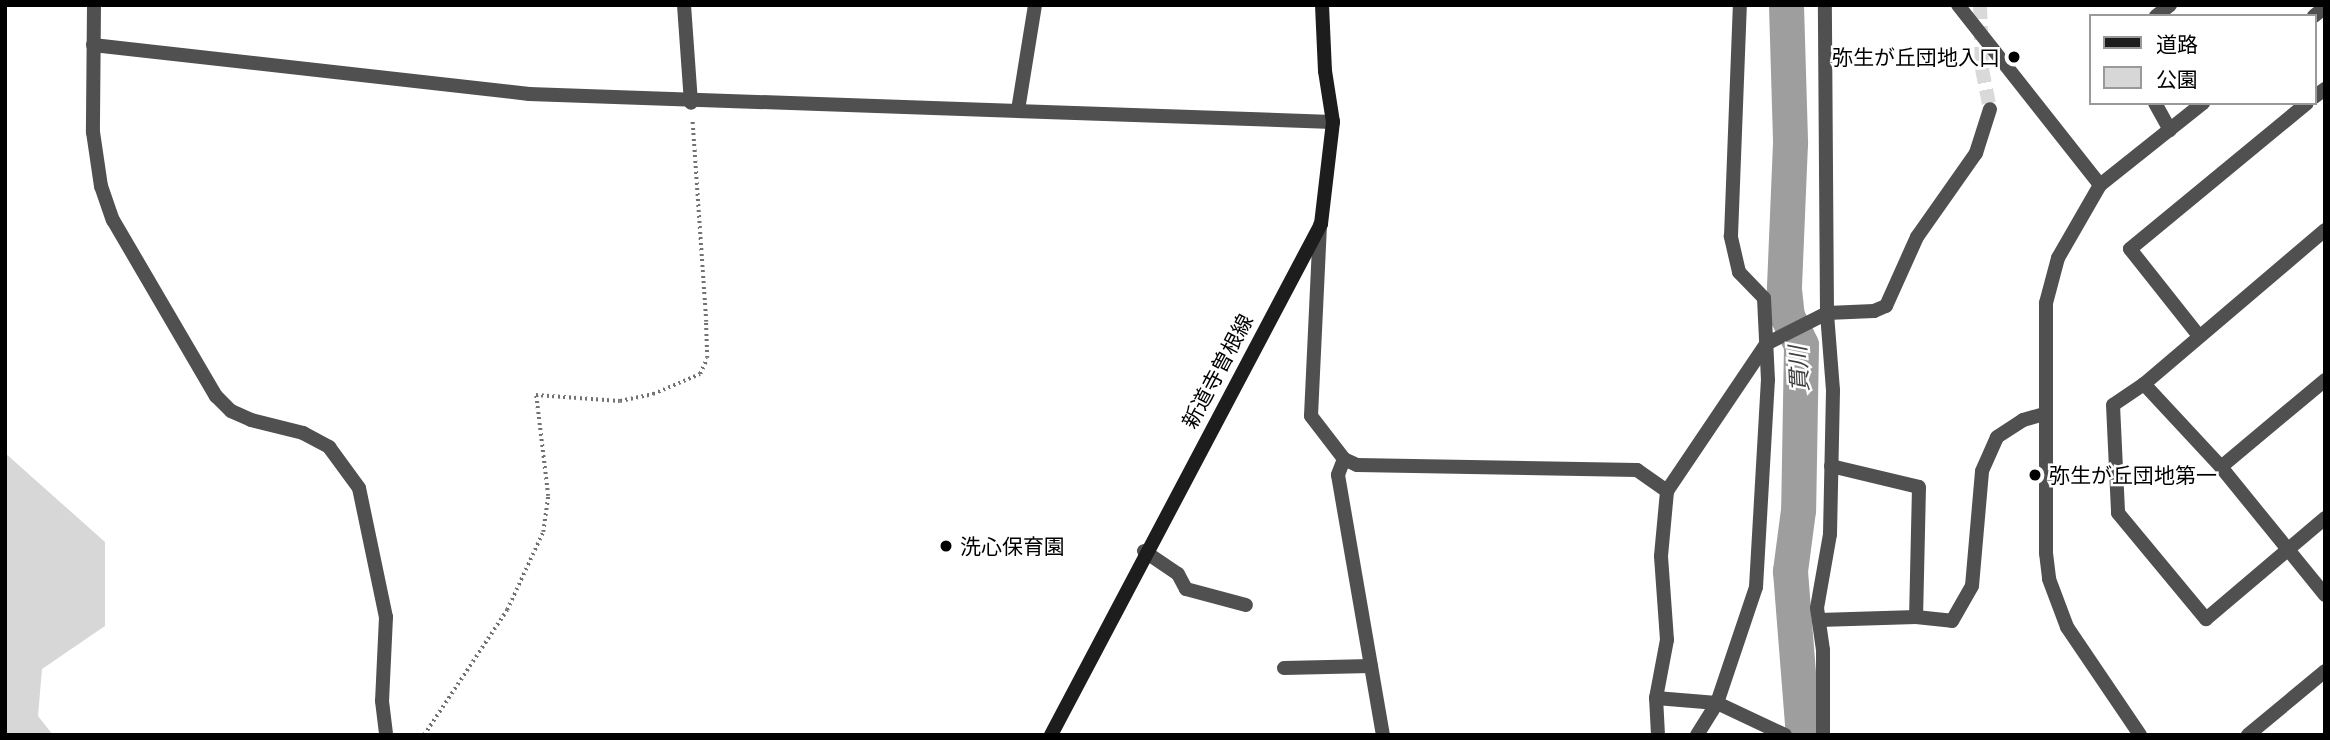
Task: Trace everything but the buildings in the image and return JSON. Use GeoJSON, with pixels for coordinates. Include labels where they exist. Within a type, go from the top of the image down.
{"type":"FeatureCollection","features":[{"type":"Feature","properties":{"kind":"main road","name":"新道寺曽根線"},"geometry":{"type":"LineString","coordinates":[[1051,735],[1144,551],[1321,224],[1333,122],[1325,71],[1322,5]]}},
{"type":"Feature","properties":{"kind":"street"},"geometry":{"type":"LineString","coordinates":[[94,5],[93,132],[101,187],[113,220],[207,384],[231,411],[303,433],[329,447],[359,488],[386,617],[382,701],[386,735]]}},
{"type":"Feature","properties":{"kind":"street"},"geometry":{"type":"LineString","coordinates":[[684,5],[691,103]]}},
{"type":"Feature","properties":{"kind":"street"},"geometry":{"type":"LineString","coordinates":[[1018,110],[1035,5]]}},
{"type":"Feature","properties":{"kind":"street"},"geometry":{"type":"LineString","coordinates":[[1697,735],[1720,705],[1756,587],[1773,342],[1764,298],[1739,272],[1731,236],[1740,5]]}},
{"type":"Feature","properties":{"kind":"street"},"geometry":{"type":"LineString","coordinates":[[1823,735],[1819,620],[1830,534],[1833,390],[1822,314],[1825,5]]}},
{"type":"Feature","properties":{"kind":"street"},"geometry":{"type":"LineString","coordinates":[[1958,5],[2100,185]]}},
{"type":"Feature","properties":{"kind":"street"},"geometry":{"type":"LineString","coordinates":[[93,45],[529,94],[691,103],[1018,110],[1333,122]]}},
{"type":"Feature","properties":{"kind":"street"},"geometry":{"type":"LineString","coordinates":[[2156,105],[2170,130]]}},
{"type":"Feature","properties":{"kind":"street"},"geometry":{"type":"LineString","coordinates":[[2140,735],[2067,627],[2049,579],[2044,414],[2046,303],[2058,258],[2100,185],[2201,105]]}},
{"type":"Feature","properties":{"kind":"street"},"geometry":{"type":"LineString","coordinates":[[2199,336],[2130,249],[2305,105]]}},
{"type":"Feature","properties":{"kind":"street"},"geometry":{"type":"LineString","coordinates":[[1658,735],[1656,698],[1667,640],[1661,556],[1667,491],[1773,342],[1822,314],[1886,306],[1917,237],[1976,153],[1990,108]]}},
{"type":"Feature","properties":{"kind":"street"},"geometry":{"type":"LineString","coordinates":[[1321,224],[1311,416],[1344,459],[1357,466],[1637,470],[1667,491]]}},
{"type":"Feature","properties":{"kind":"street"},"geometry":{"type":"LineString","coordinates":[[2325,230],[2144,384],[2113,405],[2118,513],[2206,619],[2325,518]]}},
{"type":"Feature","properties":{"kind":"street"},"geometry":{"type":"LineString","coordinates":[[2221,467],[2325,380]]}},
{"type":"Feature","properties":{"kind":"street"},"geometry":{"type":"LineString","coordinates":[[2144,384],[2221,467],[2325,595]]}},
{"type":"Feature","properties":{"kind":"street"},"geometry":{"type":"LineString","coordinates":[[1819,620],[1916,617],[1952,621],[1972,586],[1982,471],[1997,437],[2023,420],[2044,414]]}},
{"type":"Feature","properties":{"kind":"street"},"geometry":{"type":"LineString","coordinates":[[1344,459],[1338,475],[1383,735]]}},
{"type":"Feature","properties":{"kind":"street"},"geometry":{"type":"LineString","coordinates":[[1831,466],[1919,487],[1916,617]]}},
{"type":"Feature","properties":{"kind":"street"},"geometry":{"type":"LineString","coordinates":[[1144,551],[1178,574],[1186,589],[1246,606]]}},
{"type":"Feature","properties":{"kind":"street"},"geometry":{"type":"LineString","coordinates":[[1284,668],[1371,666]]}},
{"type":"Feature","properties":{"kind":"street"},"geometry":{"type":"LineString","coordinates":[[2248,735],[2325,671]]}},
{"type":"Feature","properties":{"kind":"street"},"geometry":{"type":"LineString","coordinates":[[1656,698],[1720,705],[1781,732]]}},
{"type":"Feature","properties":{"kind":"path"},"geometry":{"type":"LineString","coordinates":[[424,735],[507,610],[543,533],[548,496],[536,396],[620,401],[665,389],[700,374],[706,322],[691,103]]}},
{"type":"Feature","properties":{"kind":"green space"},"geometry":{"type":"Polygon","coordinates":[[[5,453],[105,542],[105,626],[42,669],[38,716],[53,735],[5,735],[5,453]]]}},
{"type":"Feature","properties":{"kind":"waterway","name":"貫川"},"geometry":{"type":"LineString","coordinates":[[1786,5],[1790,143],[1784,289],[1787,316],[1801,345],[1798,510],[1790,571],[1803,735]]}},
{"type":"Feature","properties":{"kind":"tunnel"},"geometry":{"type":"LineString","coordinates":[[1980,5],[1982,69],[1990,109]]}},
{"type":"Feature","properties":{"kind":"place","name":"弥生が丘団地入口"},"geometry":{"type":"Point","coordinates":[2014,57]}},
{"type":"Feature","properties":{"kind":"place","name":"弥生が丘団地第一"},"geometry":{"type":"Point","coordinates":[2035,475]}},
{"type":"Feature","properties":{"kind":"place","name":"洗心保育園"},"geometry":{"type":"Point","coordinates":[946,546]}}]}
